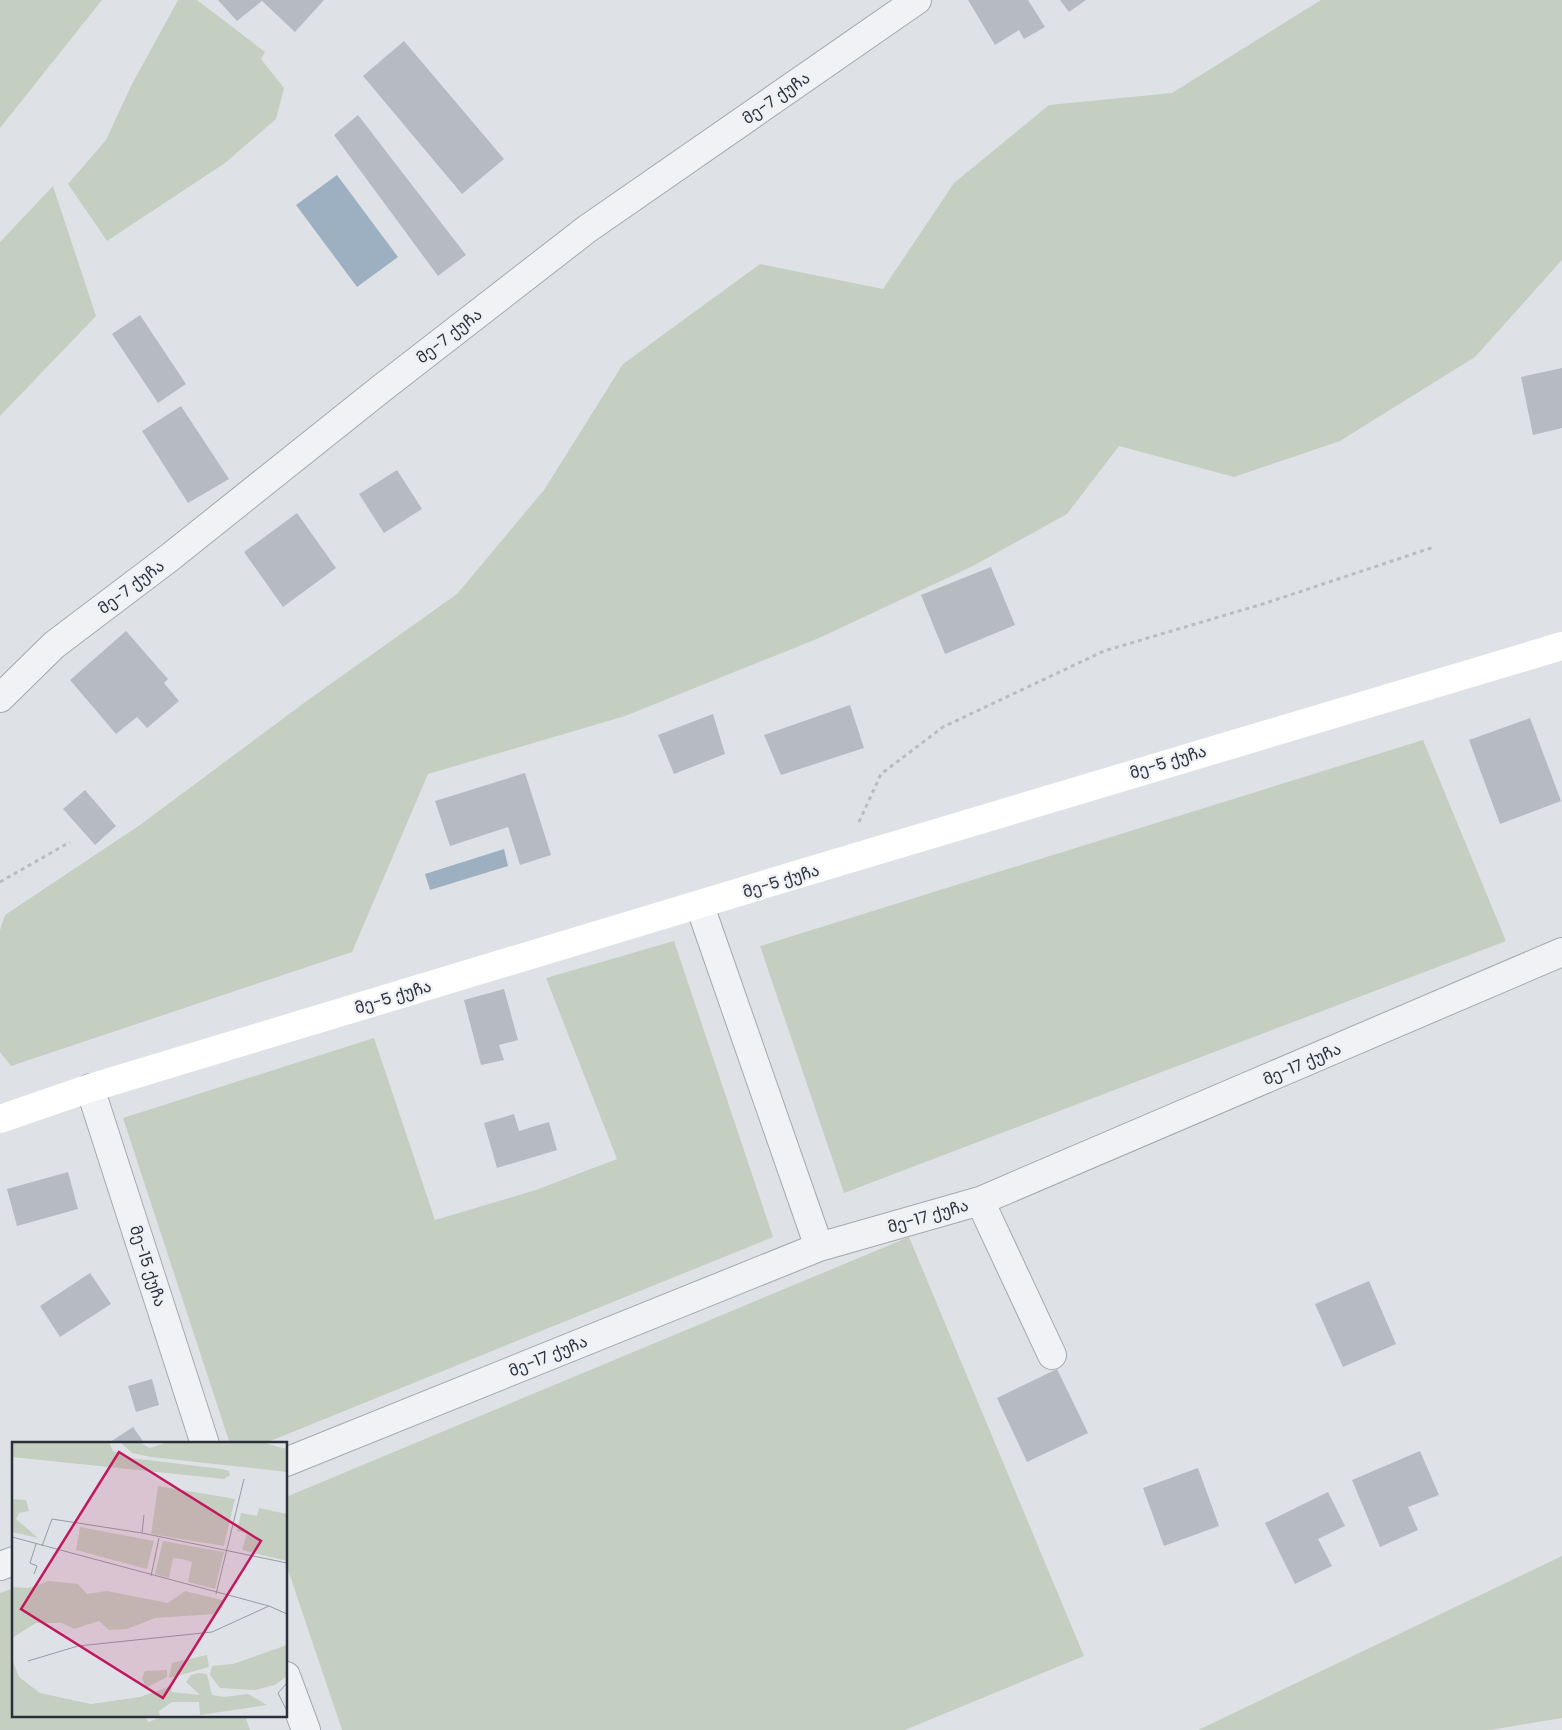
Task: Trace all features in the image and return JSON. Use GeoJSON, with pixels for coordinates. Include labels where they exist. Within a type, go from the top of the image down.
{"type":"FeatureCollection","features":[{"type":"Feature","properties":{"kind":"street","name":"მე-7 ქუჩა"},"geometry":{"type":"LineString","coordinates":[[0,698],[54,645],[169,558],[374,394],[587,229],[917,0]]}},
{"type":"Feature","properties":{"kind":"street","name":"მე-5 ქუჩა"},"geometry":{"type":"LineString","coordinates":[[0,1118],[90,1088],[700,906],[1267,732],[1562,646]]}},
{"type":"Feature","properties":{"kind":"street"},"geometry":{"type":"LineString","coordinates":[[700,906],[819,1247]]}},
{"type":"Feature","properties":{"kind":"street","name":"მე-17 ქუჩა"},"geometry":{"type":"LineString","coordinates":[[288,1461],[819,1247],[980,1202],[1562,952]]}},
{"type":"Feature","properties":{"kind":"street","name":"მე-15 ქუჩა"},"geometry":{"type":"LineString","coordinates":[[90,1088],[204,1442]]}},
{"type":"Feature","properties":{"kind":"street"},"geometry":{"type":"LineString","coordinates":[[980,1202],[1052,1355]]}},
{"type":"Feature","properties":{"kind":"street"},"geometry":{"type":"LineString","coordinates":[[0,1566],[12,1562]]}},
{"type":"Feature","properties":{"kind":"street"},"geometry":{"type":"LineString","coordinates":[[288,1681],[306,1730]]}},
{"type":"Feature","properties":{"kind":"path"},"geometry":{"type":"LineString","coordinates":[[840,863],[881,774],[943,727],[1104,651],[1266,603],[1434,547]]}},
{"type":"Feature","properties":{"kind":"path"},"geometry":{"type":"LineString","coordinates":[[0,882],[70,842]]}},
{"type":"Feature","properties":{"kind":"green space"},"geometry":{"type":"Polygon","coordinates":[[[0,0],[102,0],[0,128],[0,0]]]}},
{"type":"Feature","properties":{"kind":"green space"},"geometry":{"type":"Polygon","coordinates":[[[178,0],[197,0],[265,52],[261,59],[284,88],[276,119],[225,163],[107,241],[68,184],[106,140],[131,86],[178,0]]]}},
{"type":"Feature","properties":{"kind":"green space"},"geometry":{"type":"Polygon","coordinates":[[[1321,0],[1562,0],[1562,260],[1475,357],[1340,441],[1234,477],[1119,446],[1067,514],[973,566],[819,638],[625,716],[428,774],[352,952],[11,1066],[0,1052],[0,930],[5,915],[140,825],[308,700],[457,594],[544,490],[623,364],[760,264],[883,289],[954,183],[1049,105],[1172,93],[1321,0]]]}},
{"type":"Feature","properties":{"kind":"green space"},"geometry":{"type":"Polygon","coordinates":[[[53,186],[96,316],[0,416],[0,242],[53,186]]]}},
{"type":"Feature","properties":{"kind":"green space"},"geometry":{"type":"Polygon","coordinates":[[[1423,740],[1506,941],[844,1193],[760,946],[1423,740]]]}},
{"type":"Feature","properties":{"kind":"green space"},"geometry":{"type":"Polygon","coordinates":[[[674,941],[773,1237],[268,1442],[229,1442],[123,1118],[374,1038],[435,1220],[536,1190],[617,1159],[546,978],[674,941]]]}},
{"type":"Feature","properties":{"kind":"green space"},"geometry":{"type":"Polygon","coordinates":[[[909,1237],[1084,1656],[905,1730],[342,1730],[288,1570],[288,1496],[909,1237]]]}},
{"type":"Feature","properties":{"kind":"green space"},"geometry":{"type":"Polygon","coordinates":[[[1562,1556],[1562,1718],[1490,1730],[1198,1730],[1562,1556]]]}},
{"type":"Feature","properties":{"kind":"green space"},"geometry":{"type":"Polygon","coordinates":[[[12,1589],[12,1718],[146,1718],[148,1722],[159,1718],[246,1718],[250,1730],[0,1730],[0,1593],[12,1589]]]}},
{"type":"Feature","properties":{"kind":"water"},"geometry":{"type":"Polygon","coordinates":[[[337,175],[398,257],[357,287],[296,205],[337,175]]]}},
{"type":"Feature","properties":{"kind":"water"},"geometry":{"type":"Polygon","coordinates":[[[504,849],[508,866],[430,890],[425,874],[504,849]]]}},
{"type":"Feature","properties":{"kind":"building"},"geometry":{"type":"Polygon","coordinates":[[[218,0],[324,0],[295,32],[262,1],[237,21],[218,0]]]}},
{"type":"Feature","properties":{"kind":"building"},"geometry":{"type":"Polygon","coordinates":[[[968,0],[1028,0],[1045,27],[1024,39],[1019,30],[995,45],[968,0]]]}},
{"type":"Feature","properties":{"kind":"building"},"geometry":{"type":"Polygon","coordinates":[[[1060,0],[1086,0],[1069,12],[1060,0]]]}},
{"type":"Feature","properties":{"kind":"building"},"geometry":{"type":"Polygon","coordinates":[[[404,41],[504,159],[462,194],[363,76],[404,41]]]}},
{"type":"Feature","properties":{"kind":"building"},"geometry":{"type":"Polygon","coordinates":[[[358,115],[466,255],[438,276],[334,135],[358,115]]]}},
{"type":"Feature","properties":{"kind":"building"},"geometry":{"type":"Polygon","coordinates":[[[140,315],[186,384],[158,403],[112,334],[140,315]]]}},
{"type":"Feature","properties":{"kind":"building"},"geometry":{"type":"Polygon","coordinates":[[[1562,368],[1562,428],[1533,435],[1521,377],[1562,368]]]}},
{"type":"Feature","properties":{"kind":"building"},"geometry":{"type":"Polygon","coordinates":[[[181,406],[229,479],[188,503],[142,431],[181,406]]]}},
{"type":"Feature","properties":{"kind":"building"},"geometry":{"type":"Polygon","coordinates":[[[397,470],[422,509],[384,533],[359,494],[397,470]]]}},
{"type":"Feature","properties":{"kind":"building"},"geometry":{"type":"Polygon","coordinates":[[[297,513],[336,568],[283,607],[244,552],[297,513]]]}},
{"type":"Feature","properties":{"kind":"building"},"geometry":{"type":"Polygon","coordinates":[[[991,567],[1015,625],[945,654],[921,595],[991,567]]]}},
{"type":"Feature","properties":{"kind":"building"},"geometry":{"type":"Polygon","coordinates":[[[126,631],[168,679],[164,683],[179,701],[147,728],[137,717],[116,734],[70,680],[126,631]]]}},
{"type":"Feature","properties":{"kind":"building"},"geometry":{"type":"Polygon","coordinates":[[[850,705],[864,748],[781,775],[764,735],[850,705]]]}},
{"type":"Feature","properties":{"kind":"building"},"geometry":{"type":"Polygon","coordinates":[[[713,714],[725,754],[674,774],[658,735],[713,714]]]}},
{"type":"Feature","properties":{"kind":"building"},"geometry":{"type":"Polygon","coordinates":[[[1530,718],[1561,801],[1500,824],[1469,740],[1530,718]]]}},
{"type":"Feature","properties":{"kind":"building"},"geometry":{"type":"Polygon","coordinates":[[[525,773],[551,855],[520,865],[508,827],[450,846],[435,801],[525,773]]]}},
{"type":"Feature","properties":{"kind":"building"},"geometry":{"type":"Polygon","coordinates":[[[85,790],[116,826],[95,845],[63,809],[85,790]]]}},
{"type":"Feature","properties":{"kind":"building"},"geometry":{"type":"Polygon","coordinates":[[[504,989],[518,1040],[499,1045],[504,1060],[481,1065],[464,1000],[504,989]]]}},
{"type":"Feature","properties":{"kind":"building"},"geometry":{"type":"Polygon","coordinates":[[[514,1114],[519,1131],[549,1122],[557,1150],[497,1168],[484,1123],[514,1114]]]}},
{"type":"Feature","properties":{"kind":"building"},"geometry":{"type":"Polygon","coordinates":[[[68,1172],[78,1209],[17,1226],[7,1189],[68,1172]]]}},
{"type":"Feature","properties":{"kind":"building"},"geometry":{"type":"Polygon","coordinates":[[[90,1273],[111,1304],[60,1337],[40,1306],[90,1273]]]}},
{"type":"Feature","properties":{"kind":"building"},"geometry":{"type":"Polygon","coordinates":[[[1369,1281],[1396,1344],[1343,1367],[1315,1304],[1369,1281]]]}},
{"type":"Feature","properties":{"kind":"building"},"geometry":{"type":"Polygon","coordinates":[[[1057,1369],[1088,1433],[1027,1462],[997,1398],[1057,1369]]]}},
{"type":"Feature","properties":{"kind":"building"},"geometry":{"type":"Polygon","coordinates":[[[152,1379],[159,1405],[136,1412],[128,1386],[152,1379]]]}},
{"type":"Feature","properties":{"kind":"building"},"geometry":{"type":"Polygon","coordinates":[[[133,1427],[144,1442],[110,1442],[133,1427]]]}},
{"type":"Feature","properties":{"kind":"building"},"geometry":{"type":"Polygon","coordinates":[[[1420,1451],[1439,1495],[1408,1507],[1418,1530],[1380,1547],[1352,1480],[1420,1451]]]}},
{"type":"Feature","properties":{"kind":"building"},"geometry":{"type":"Polygon","coordinates":[[[1198,1468],[1219,1526],[1164,1546],[1143,1488],[1198,1468]]]}},
{"type":"Feature","properties":{"kind":"building"},"geometry":{"type":"Polygon","coordinates":[[[1328,1492],[1345,1526],[1318,1539],[1332,1566],[1295,1584],[1265,1523],[1328,1492]]]}}]}
